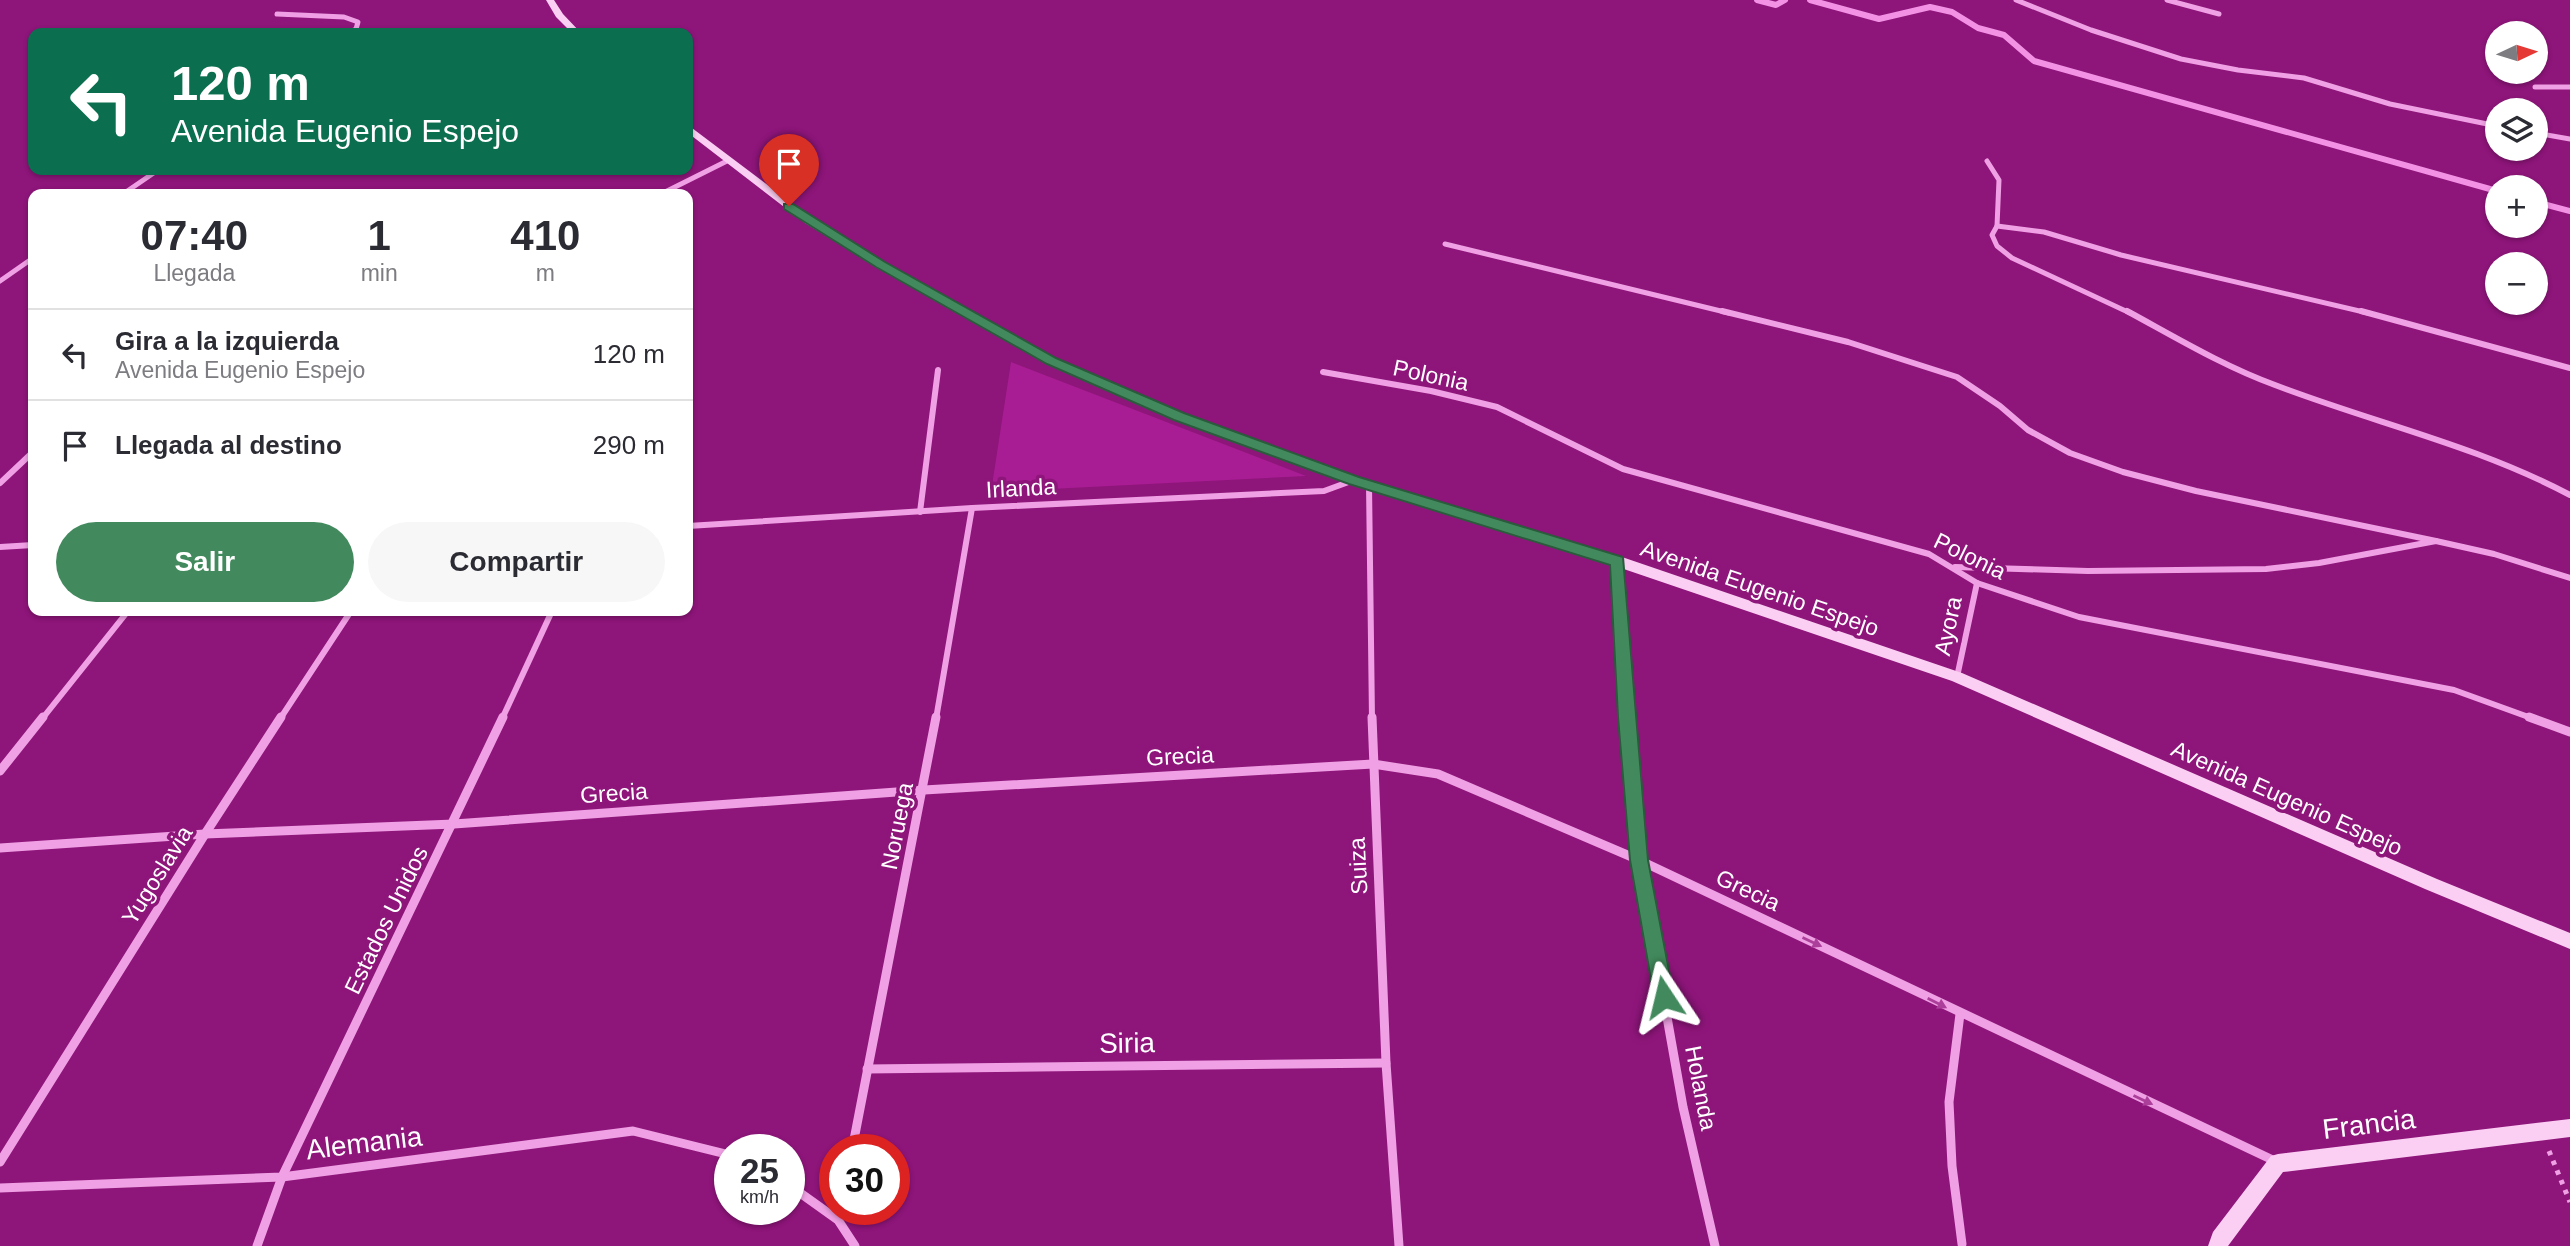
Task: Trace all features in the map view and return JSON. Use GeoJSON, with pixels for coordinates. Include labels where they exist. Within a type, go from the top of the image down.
{"type":"FeatureCollection","features":[{"type":"Feature","properties":{"kind":"main road"},"geometry":{"type":"LineString","coordinates":[[550,0],[559,15],[572,28]]}},
{"type":"Feature","properties":{"kind":"main road","name":"Avenida Eugenio Espejo"},"geometry":{"type":"LineString","coordinates":[[693,132],[809,222],[1052,361],[1179,417],[1361,482],[1618,561],[1957,677],[2431,884],[2570,941]]}},
{"type":"Feature","properties":{"kind":"main road","name":"Francia"},"geometry":{"type":"LineString","coordinates":[[2278,1163],[2570,1128]]}},
{"type":"Feature","properties":{"kind":"main road"},"geometry":{"type":"LineString","coordinates":[[2218,1246],[2220,1239],[2278,1163]]}},
{"type":"Feature","properties":{"kind":"street"},"geometry":{"type":"LineString","coordinates":[[2016,0],[2091,30],[2181,59],[2238,70],[2304,78],[2390,104],[2485,124]]}},
{"type":"Feature","properties":{"kind":"street"},"geometry":{"type":"LineString","coordinates":[[2167,0],[2219,13]]}},
{"type":"Feature","properties":{"kind":"street"},"geometry":{"type":"LineString","coordinates":[[276,14],[344,17],[358,22],[356,28]]}},
{"type":"Feature","properties":{"kind":"street"},"geometry":{"type":"LineString","coordinates":[[2535,87],[2570,87]]}},
{"type":"Feature","properties":{"kind":"street"},"geometry":{"type":"LineString","coordinates":[[2548,135],[2570,139]]}},
{"type":"Feature","properties":{"kind":"street"},"geometry":{"type":"LineString","coordinates":[[671,189],[727,161]]}},
{"type":"Feature","properties":{"kind":"street"},"geometry":{"type":"LineString","coordinates":[[1987,161],[1999,180],[1997,226],[1992,235],[1997,246],[2012,258],[2125,311],[2210,357],[2273,385],[2474,450],[2532,472],[2570,495]]}},
{"type":"Feature","properties":{"kind":"street"},"geometry":{"type":"LineString","coordinates":[[130,189],[151,175]]}},
{"type":"Feature","properties":{"kind":"street"},"geometry":{"type":"LineString","coordinates":[[1997,226],[2036,231],[2118,254],[2294,293],[2570,369]]}},
{"type":"Feature","properties":{"kind":"street"},"geometry":{"type":"LineString","coordinates":[[1445,244],[1848,342],[1922,365],[1957,377],[2000,406],[2028,430],[2070,453],[2123,472],[2196,491],[2494,554],[2570,578]]}},
{"type":"Feature","properties":{"kind":"street"},"geometry":{"type":"LineString","coordinates":[[0,281],[28,261]]}},
{"type":"Feature","properties":{"kind":"street"},"geometry":{"type":"LineString","coordinates":[[920,512],[939,370]]}},
{"type":"Feature","properties":{"kind":"street","name":"Polonia"},"geometry":{"type":"LineString","coordinates":[[1323,372],[1432,391],[1497,407],[1623,469],[1929,554],[1977,583],[2079,617],[2454,690],[2570,732]]}},
{"type":"Feature","properties":{"kind":"street"},"geometry":{"type":"LineString","coordinates":[[0,483],[28,457]]}},
{"type":"Feature","properties":{"kind":"street","name":"Irlanda"},"geometry":{"type":"LineString","coordinates":[[693,526],[972,508],[1324,491],[1361,482]]}},
{"type":"Feature","properties":{"kind":"street","name":"Suiza"},"geometry":{"type":"LineString","coordinates":[[1361,482],[1386,1063],[1399,1246]]}},
{"type":"Feature","properties":{"kind":"street","name":"Noruega"},"geometry":{"type":"LineString","coordinates":[[855,1134],[924,790],[972,508]]}},
{"type":"Feature","properties":{"kind":"street"},"geometry":{"type":"LineString","coordinates":[[1954,567],[2088,571],[2266,569],[2319,563],[2436,541]]}},
{"type":"Feature","properties":{"kind":"street"},"geometry":{"type":"LineString","coordinates":[[0,547],[28,545]]}},
{"type":"Feature","properties":{"kind":"street","name":"Holanda"},"geometry":{"type":"LineString","coordinates":[[1618,561],[1626,717],[1639,860],[1684,1107],[1715,1246]]}},
{"type":"Feature","properties":{"kind":"street","name":"Ayora"},"geometry":{"type":"LineString","coordinates":[[1957,677],[1977,583]]}},
{"type":"Feature","properties":{"kind":"street"},"geometry":{"type":"LineString","coordinates":[[0,771],[124,616]]}},
{"type":"Feature","properties":{"kind":"street","name":"Yugoslavia"},"geometry":{"type":"LineString","coordinates":[[0,1162],[205,834],[348,616]]}},
{"type":"Feature","properties":{"kind":"street","name":"Estados Unidos"},"geometry":{"type":"LineString","coordinates":[[257,1246],[282,1177],[454,824],[550,616]]}},
{"type":"Feature","properties":{"kind":"street","name":"Grecia"},"geometry":{"type":"LineString","coordinates":[[0,848],[205,834],[454,824],[924,790],[1373,764],[1438,774],[1639,860],[2278,1163]]}},
{"type":"Feature","properties":{"kind":"street"},"geometry":{"type":"LineString","coordinates":[[1960,1014],[1949,1102],[1952,1166],[1962,1244]]}},
{"type":"Feature","properties":{"kind":"street","name":"Siria"},"geometry":{"type":"LineString","coordinates":[[867,1069],[1386,1063]]}},
{"type":"Feature","properties":{"kind":"street","name":"Alemania"},"geometry":{"type":"LineString","coordinates":[[0,1188],[282,1177],[633,1131],[714,1151]]}},
{"type":"Feature","properties":{"kind":"street"},"geometry":{"type":"LineString","coordinates":[[844,1225],[855,1246]]}},
{"type":"Feature","properties":{"kind":"path"},"geometry":{"type":"LineString","coordinates":[[2541,1131],[2570,1202]]}},
{"type":"Feature","properties":{"kind":"shaded area"},"geometry":{"type":"Polygon","coordinates":[[[1011,362],[1306,476],[991,492],[1011,362]]]}},
{"type":"Feature","properties":{"kind":"waterway"},"geometry":{"type":"LineString","coordinates":[[1757,0],[1776,5],[1785,0]]}},
{"type":"Feature","properties":{"kind":"waterway"},"geometry":{"type":"LineString","coordinates":[[1810,0],[1879,19],[1930,7],[1952,12],[1978,28],[2004,35],[2034,61],[2485,188]]}},
{"type":"Feature","properties":{"kind":"waterway"},"geometry":{"type":"LineString","coordinates":[[2548,205],[2570,211]]}},
{"type":"Feature","properties":{"kind":"route"},"geometry":{"type":"LineString","coordinates":[[789,206],[809,222],[881,265],[1052,361],[1179,417],[1354,480],[1618,561],[1626,717],[1639,860],[1664,997]]}}]}
